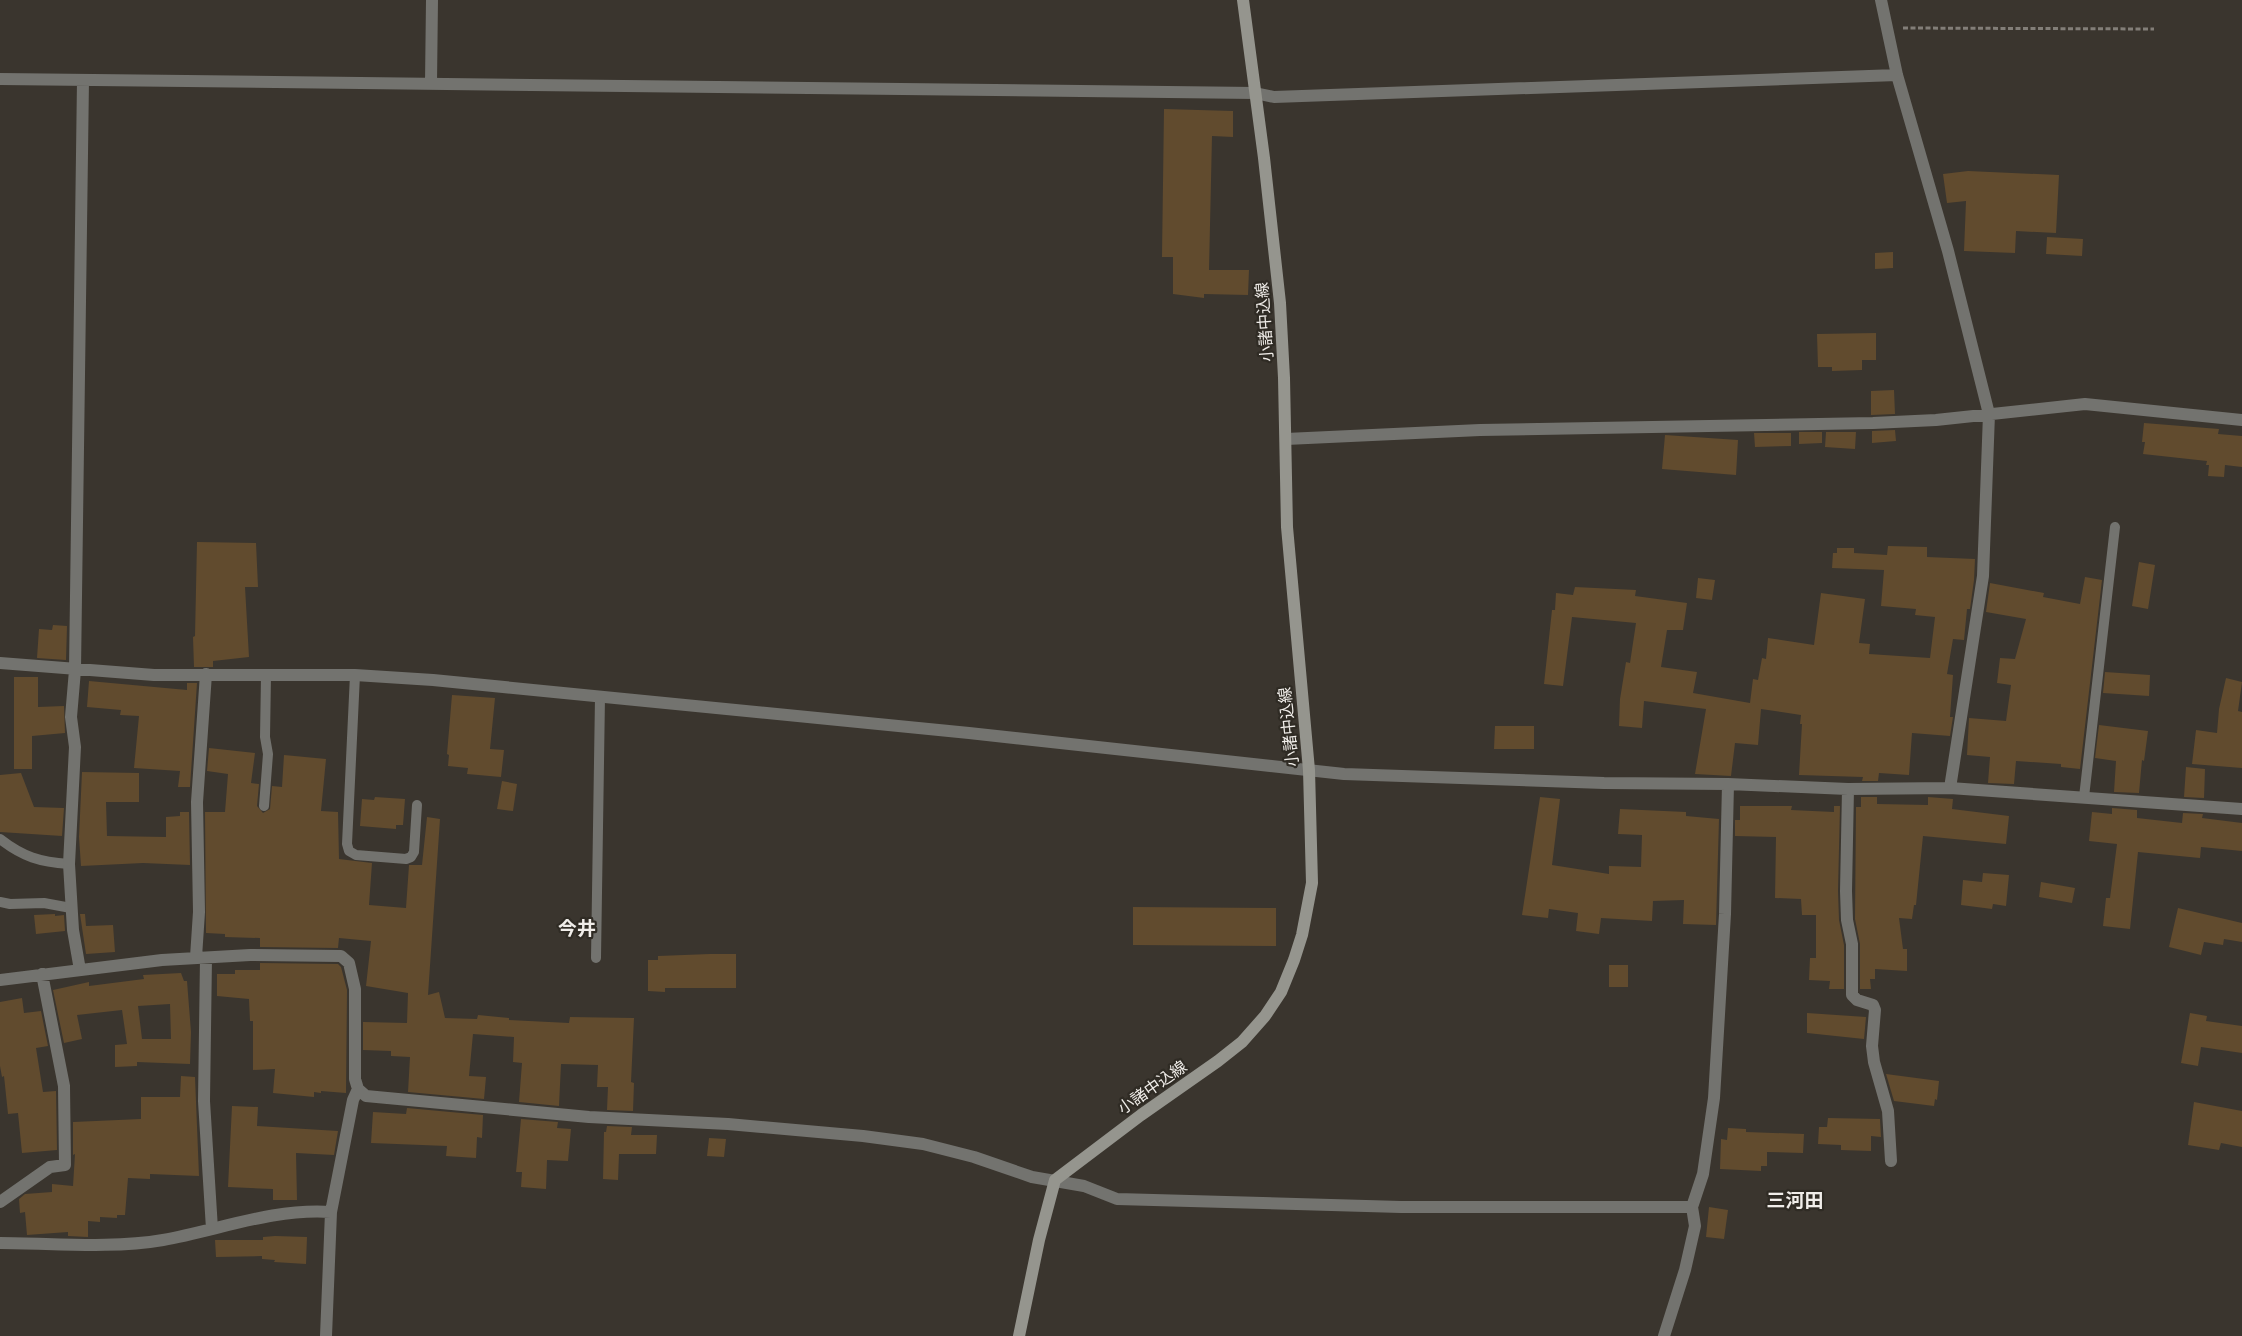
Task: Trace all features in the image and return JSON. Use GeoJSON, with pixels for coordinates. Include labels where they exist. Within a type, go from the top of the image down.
{"type":"FeatureCollection","features":[{"type":"Feature","properties":{"kind":"main road","name":"小諸中込線"},"geometry":{"type":"LineString","coordinates":[[1054,1180],[1242,1042],[1265,1016],[1281,992],[1302,936],[1312,882],[1309,770],[1290,583],[1279,293],[1264,158],[1243,0]]}},
{"type":"Feature","properties":{"kind":"main road"},"geometry":{"type":"LineString","coordinates":[[1019,1336],[1038,1240],[1054,1180]]}},
{"type":"Feature","properties":{"kind":"street"},"geometry":{"type":"LineString","coordinates":[[431,83],[432,0]]}},
{"type":"Feature","properties":{"kind":"street"},"geometry":{"type":"LineString","coordinates":[[1882,0],[1897,75],[1948,251],[1988,414],[1983,576],[1950,788]]}},
{"type":"Feature","properties":{"kind":"street"},"geometry":{"type":"LineString","coordinates":[[0,79],[1255,93],[1274,97],[1897,75]]}},
{"type":"Feature","properties":{"kind":"street"},"geometry":{"type":"LineString","coordinates":[[80,970],[72,908],[69,864],[74,747],[71,717],[75,670],[83,80]]}},
{"type":"Feature","properties":{"kind":"street"},"geometry":{"type":"LineString","coordinates":[[1286,439],[1489,430],[1845,425],[1936,420],[2085,404],[2242,420]]}},
{"type":"Feature","properties":{"kind":"street"},"geometry":{"type":"LineString","coordinates":[[0,663],[154,675],[355,675],[433,680],[1344,774],[1604,783],[1728,784],[1848,790],[1950,788],[2242,809]]}},
{"type":"Feature","properties":{"kind":"street"},"geometry":{"type":"LineString","coordinates":[[206,674],[197,802],[204,1101],[212,1229]]}},
{"type":"Feature","properties":{"kind":"street"},"geometry":{"type":"LineString","coordinates":[[1664,1336],[1685,1270],[1695,1226],[1692,1207],[1703,1174],[1714,1098],[1725,914],[1728,784]]}},
{"type":"Feature","properties":{"kind":"street"},"geometry":{"type":"LineString","coordinates":[[1848,790],[1846,891],[1847,920],[1852,944],[1852,995],[1858,1000],[1872,1005],[1874,1010],[1872,1046],[1874,1062],[1888,1111],[1891,1161]]}},
{"type":"Feature","properties":{"kind":"street"},"geometry":{"type":"LineString","coordinates":[[0,980],[201,958],[260,955],[341,956],[349,963],[356,989],[354,1063],[358,1089],[353,1100],[331,1212],[326,1336]]}},
{"type":"Feature","properties":{"kind":"street"},"geometry":{"type":"LineString","coordinates":[[0,1202],[50,1167],[65,1165],[64,1086],[42,974]]}},
{"type":"Feature","properties":{"kind":"street"},"geometry":{"type":"LineString","coordinates":[[358,1089],[366,1096],[383,1099],[590,1117],[728,1124],[863,1136],[923,1144],[974,1157],[1032,1177],[1084,1186],[1117,1199],[1400,1207],[1692,1207]]}},
{"type":"Feature","properties":{"kind":"street"},"geometry":{"type":"LineString","coordinates":[[0,1243],[137,1244],[282,1213],[309,1210],[331,1212]]}},
{"type":"Feature","properties":{"kind":"lane"},"geometry":{"type":"LineString","coordinates":[[2084,797],[2115,527]]}},
{"type":"Feature","properties":{"kind":"lane"},"geometry":{"type":"LineString","coordinates":[[264,806],[268,754],[266,737],[266,675]]}},
{"type":"Feature","properties":{"kind":"lane"},"geometry":{"type":"LineString","coordinates":[[355,675],[347,844],[349,852],[356,855],[406,859],[411,857],[414,852],[417,805]]}},
{"type":"Feature","properties":{"kind":"lane"},"geometry":{"type":"LineString","coordinates":[[596,958],[600,697]]}},
{"type":"Feature","properties":{"kind":"lane"},"geometry":{"type":"LineString","coordinates":[[0,839],[12,849],[43,862],[69,864]]}},
{"type":"Feature","properties":{"kind":"lane"},"geometry":{"type":"LineString","coordinates":[[0,902],[10,904],[44,903],[72,908]]}},
{"type":"Feature","properties":{"kind":"path"},"geometry":{"type":"LineString","coordinates":[[1887,28],[2154,29]]}},
{"type":"Feature","properties":{"kind":"building"},"geometry":{"type":"Polygon","coordinates":[[[1164,109],[1233,111],[1233,137],[1212,136],[1209,270],[1249,270],[1248,295],[1204,294],[1204,298],[1173,294],[1173,257],[1162,257],[1164,109]]]}},
{"type":"Feature","properties":{"kind":"building"},"geometry":{"type":"Polygon","coordinates":[[[1968,171],[2059,175],[2056,233],[2016,231],[2015,253],[1964,251],[1966,201],[1947,203],[1943,174],[1968,171]]]}},
{"type":"Feature","properties":{"kind":"building"},"geometry":{"type":"Polygon","coordinates":[[[2047,237],[2083,239],[2082,256],[2046,254],[2047,237]]]}},
{"type":"Feature","properties":{"kind":"building"},"geometry":{"type":"Polygon","coordinates":[[[1893,252],[1893,268],[1875,269],[1875,253],[1893,252]]]}},
{"type":"Feature","properties":{"kind":"building"},"geometry":{"type":"Polygon","coordinates":[[[1876,333],[1876,360],[1862,360],[1862,370],[1832,371],[1832,367],[1818,367],[1817,334],[1876,333]]]}},
{"type":"Feature","properties":{"kind":"building"},"geometry":{"type":"Polygon","coordinates":[[[1894,390],[1895,414],[1871,415],[1871,391],[1894,390]]]}},
{"type":"Feature","properties":{"kind":"building"},"geometry":{"type":"Polygon","coordinates":[[[2144,423],[2219,429],[2218,434],[2242,436],[2242,467],[2225,465],[2224,477],[2208,476],[2209,465],[2206,465],[2207,461],[2143,454],[2145,442],[2142,442],[2144,423]]]}},
{"type":"Feature","properties":{"kind":"building"},"geometry":{"type":"Polygon","coordinates":[[[1895,430],[1896,441],[1872,443],[1872,431],[1895,430]]]}},
{"type":"Feature","properties":{"kind":"building"},"geometry":{"type":"Polygon","coordinates":[[[1799,432],[1822,432],[1822,443],[1799,444],[1799,432]]]}},
{"type":"Feature","properties":{"kind":"building"},"geometry":{"type":"Polygon","coordinates":[[[1826,432],[1856,432],[1855,449],[1825,447],[1826,432]]]}},
{"type":"Feature","properties":{"kind":"building"},"geometry":{"type":"Polygon","coordinates":[[[1754,433],[1791,433],[1791,446],[1755,447],[1754,433]]]}},
{"type":"Feature","properties":{"kind":"building"},"geometry":{"type":"Polygon","coordinates":[[[1665,435],[1738,440],[1736,475],[1662,469],[1665,435]]]}},
{"type":"Feature","properties":{"kind":"building"},"geometry":{"type":"Polygon","coordinates":[[[197,542],[256,543],[258,587],[245,587],[249,657],[213,661],[213,667],[194,667],[193,637],[195,636],[197,542]]]}},
{"type":"Feature","properties":{"kind":"building"},"geometry":{"type":"Polygon","coordinates":[[[1888,546],[1927,547],[1927,557],[1975,559],[1974,580],[1970,609],[1967,609],[1964,640],[1953,639],[1947,674],[1953,675],[1950,717],[1953,717],[1950,736],[1912,733],[1909,775],[1879,773],[1878,781],[1862,781],[1863,777],[1799,775],[1801,715],[1761,709],[1758,745],[1735,743],[1731,776],[1695,774],[1706,709],[1644,701],[1642,728],[1619,726],[1620,699],[1626,662],[1630,663],[1636,623],[1572,617],[1563,686],[1544,684],[1552,610],[1555,610],[1556,593],[1573,595],[1575,587],[1636,590],[1635,596],[1687,603],[1683,630],[1667,630],[1661,667],[1697,672],[1693,693],[1750,703],[1753,679],[1758,680],[1762,658],[1766,659],[1768,638],[1814,645],[1821,593],[1865,599],[1859,643],[1870,644],[1869,654],[1930,658],[1935,617],[1915,615],[1916,609],[1881,606],[1884,570],[1832,568],[1833,553],[1837,553],[1837,548],[1854,548],[1854,553],[1887,555],[1888,546]]]}},
{"type":"Feature","properties":{"kind":"building"},"geometry":{"type":"Polygon","coordinates":[[[2139,562],[2155,565],[2148,609],[2132,606],[2139,562]]]}},
{"type":"Feature","properties":{"kind":"building"},"geometry":{"type":"Polygon","coordinates":[[[2085,577],[2102,580],[2080,769],[2061,767],[2061,764],[2016,761],[2014,784],[1988,783],[1990,757],[1967,755],[1969,718],[2006,721],[2011,685],[1997,683],[2000,658],[2015,659],[2026,619],[1986,612],[1990,583],[2044,593],[2043,597],[2080,604],[2085,577]]]}},
{"type":"Feature","properties":{"kind":"building"},"geometry":{"type":"Polygon","coordinates":[[[1698,578],[1715,580],[1712,600],[1696,598],[1698,578]]]}},
{"type":"Feature","properties":{"kind":"building"},"geometry":{"type":"Polygon","coordinates":[[[53,625],[67,626],[66,660],[37,658],[39,629],[52,630],[53,625]]]}},
{"type":"Feature","properties":{"kind":"building"},"geometry":{"type":"Polygon","coordinates":[[[2105,672],[2150,675],[2149,696],[2103,693],[2105,672]]]}},
{"type":"Feature","properties":{"kind":"building"},"geometry":{"type":"Polygon","coordinates":[[[14,677],[38,677],[38,707],[64,706],[65,733],[32,736],[32,769],[14,769],[14,677]]]}},
{"type":"Feature","properties":{"kind":"building"},"geometry":{"type":"Polygon","coordinates":[[[2226,678],[2242,682],[2238,711],[2242,712],[2242,768],[2192,764],[2196,730],[2217,733],[2219,709],[2226,678]]]}},
{"type":"Feature","properties":{"kind":"building"},"geometry":{"type":"Polygon","coordinates":[[[89,681],[187,690],[187,683],[197,683],[190,787],[178,787],[180,771],[134,768],[139,716],[120,715],[121,710],[87,707],[89,681]]]}},
{"type":"Feature","properties":{"kind":"building"},"geometry":{"type":"Polygon","coordinates":[[[452,695],[495,698],[490,749],[504,750],[501,777],[467,774],[468,768],[448,766],[449,755],[447,754],[452,695]]]}},
{"type":"Feature","properties":{"kind":"building"},"geometry":{"type":"Polygon","coordinates":[[[2099,725],[2148,731],[2144,761],[2142,760],[2139,793],[2114,792],[2116,761],[2095,758],[2099,725]]]}},
{"type":"Feature","properties":{"kind":"building"},"geometry":{"type":"Polygon","coordinates":[[[1495,726],[1534,726],[1534,749],[1494,749],[1495,726]]]}},
{"type":"Feature","properties":{"kind":"building"},"geometry":{"type":"Polygon","coordinates":[[[209,748],[255,753],[251,783],[259,784],[257,806],[263,813],[270,809],[272,786],[282,787],[284,755],[326,759],[321,811],[338,812],[339,859],[372,863],[369,905],[406,908],[409,865],[422,865],[427,817],[440,819],[428,995],[439,992],[445,1018],[477,1019],[478,1015],[509,1018],[509,1020],[569,1023],[570,1017],[634,1018],[631,1082],[634,1083],[633,1111],[607,1110],[608,1087],[597,1087],[598,1065],[561,1064],[559,1106],[519,1102],[522,1063],[513,1062],[514,1037],[473,1034],[469,1076],[486,1077],[484,1099],[408,1092],[410,1057],[391,1056],[391,1051],[363,1050],[363,1022],[407,1023],[408,993],[366,986],[371,941],[339,938],[338,948],[260,947],[260,938],[225,937],[225,934],[206,933],[205,812],[225,812],[228,774],[207,771],[209,748]]]}},
{"type":"Feature","properties":{"kind":"building"},"geometry":{"type":"Polygon","coordinates":[[[2186,767],[2205,769],[2204,798],[2184,797],[2186,767]]]}},
{"type":"Feature","properties":{"kind":"building"},"geometry":{"type":"Polygon","coordinates":[[[82,772],[139,773],[139,802],[106,802],[107,836],[166,837],[166,817],[180,816],[180,812],[189,812],[190,865],[143,863],[81,866],[79,837],[82,772]]]}},
{"type":"Feature","properties":{"kind":"building"},"geometry":{"type":"Polygon","coordinates":[[[21,773],[34,807],[64,808],[62,836],[0,832],[0,775],[21,773]]]}},
{"type":"Feature","properties":{"kind":"building"},"geometry":{"type":"Polygon","coordinates":[[[502,781],[517,784],[513,811],[497,809],[502,781]]]}},
{"type":"Feature","properties":{"kind":"building"},"geometry":{"type":"Polygon","coordinates":[[[375,797],[405,799],[403,825],[396,825],[396,829],[360,826],[362,799],[374,800],[375,797]]]}},
{"type":"Feature","properties":{"kind":"building"},"geometry":{"type":"Polygon","coordinates":[[[1540,797],[1560,799],[1552,865],[1609,874],[1609,866],[1641,867],[1642,835],[1618,834],[1620,809],[1686,812],[1686,816],[1719,819],[1716,925],[1683,924],[1684,900],[1653,901],[1652,921],[1601,918],[1599,934],[1576,931],[1578,913],[1549,909],[1548,918],[1522,915],[1540,797]]]}},
{"type":"Feature","properties":{"kind":"building"},"geometry":{"type":"Polygon","coordinates":[[[1861,797],[1877,797],[1877,804],[1928,805],[1928,797],[1953,799],[1952,809],[2009,816],[2006,844],[1923,836],[1916,905],[1914,905],[1912,919],[1899,918],[1903,949],[1907,949],[1907,971],[1875,969],[1875,979],[1870,979],[1871,989],[1860,989],[1860,944],[1855,919],[1856,807],[1861,807],[1861,797]]]}},
{"type":"Feature","properties":{"kind":"building"},"geometry":{"type":"Polygon","coordinates":[[[1740,806],[1792,806],[1791,810],[1834,812],[1834,806],[1840,806],[1838,891],[1839,920],[1844,945],[1844,989],[1829,989],[1830,981],[1809,980],[1810,958],[1816,958],[1816,915],[1802,915],[1801,899],[1775,898],[1776,837],[1735,836],[1735,820],[1740,820],[1740,806]]]}},
{"type":"Feature","properties":{"kind":"building"},"geometry":{"type":"Polygon","coordinates":[[[2112,808],[2137,810],[2137,818],[2182,823],[2183,813],[2203,814],[2202,818],[2242,823],[2242,851],[2201,847],[2200,858],[2138,852],[2130,929],[2103,926],[2106,898],[2110,898],[2117,844],[2089,841],[2092,812],[2112,814],[2112,808]]]}},
{"type":"Feature","properties":{"kind":"building"},"geometry":{"type":"Polygon","coordinates":[[[1983,873],[2009,875],[2006,906],[1993,904],[1992,909],[1961,905],[1963,880],[1982,882],[1983,873]]]}},
{"type":"Feature","properties":{"kind":"building"},"geometry":{"type":"Polygon","coordinates":[[[2041,882],[2075,888],[2072,903],[2039,897],[2041,882]]]}},
{"type":"Feature","properties":{"kind":"building"},"geometry":{"type":"Polygon","coordinates":[[[1133,907],[1276,908],[1276,946],[1133,945],[1133,907]]]}},
{"type":"Feature","properties":{"kind":"building"},"geometry":{"type":"Polygon","coordinates":[[[2178,908],[2242,923],[2242,942],[2224,939],[2223,945],[2204,942],[2201,955],[2169,947],[2178,908]]]}},
{"type":"Feature","properties":{"kind":"building"},"geometry":{"type":"Polygon","coordinates":[[[55,914],[55,916],[64,915],[65,931],[36,934],[34,915],[55,914]]]}},
{"type":"Feature","properties":{"kind":"building"},"geometry":{"type":"Polygon","coordinates":[[[80,914],[85,914],[86,926],[113,925],[115,952],[86,954],[80,914]]]}},
{"type":"Feature","properties":{"kind":"building"},"geometry":{"type":"Polygon","coordinates":[[[736,954],[736,988],[665,988],[665,992],[648,991],[648,960],[658,960],[658,956],[736,954]]]}},
{"type":"Feature","properties":{"kind":"building"},"geometry":{"type":"Polygon","coordinates":[[[260,963],[338,964],[341,967],[347,990],[346,1093],[321,1091],[321,1093],[314,1092],[314,1097],[273,1093],[275,1069],[253,1070],[253,1021],[250,1021],[249,999],[217,996],[217,974],[235,974],[235,970],[260,970],[260,963]]]}},
{"type":"Feature","properties":{"kind":"building"},"geometry":{"type":"Polygon","coordinates":[[[1609,965],[1628,965],[1628,987],[1609,987],[1609,965]]]}},
{"type":"Feature","properties":{"kind":"building"},"geometry":{"type":"Polygon","coordinates":[[[181,973],[184,981],[187,981],[191,1032],[190,1064],[137,1062],[137,1066],[115,1067],[115,1045],[127,1044],[122,1010],[77,1015],[82,1039],[64,1043],[53,990],[89,982],[89,986],[144,979],[143,975],[181,973]],[[170,1004],[138,1006],[142,1039],[171,1039],[170,1004]]]}},
{"type":"Feature","properties":{"kind":"building"},"geometry":{"type":"Polygon","coordinates":[[[22,998],[24,1013],[41,1011],[48,1046],[36,1048],[43,1092],[56,1091],[57,1150],[22,1153],[18,1113],[8,1114],[4,1076],[2,1077],[0,1066],[0,1002],[22,998]]]}},
{"type":"Feature","properties":{"kind":"building"},"geometry":{"type":"Polygon","coordinates":[[[1807,1013],[1866,1017],[1864,1039],[1807,1033],[1807,1013]]]}},
{"type":"Feature","properties":{"kind":"building"},"geometry":{"type":"Polygon","coordinates":[[[2190,1013],[2207,1016],[2206,1021],[2242,1026],[2242,1053],[2201,1047],[2198,1066],[2181,1063],[2190,1013]]]}},
{"type":"Feature","properties":{"kind":"building"},"geometry":{"type":"Polygon","coordinates":[[[1886,1074],[1939,1081],[1937,1100],[1935,1099],[1934,1106],[1894,1101],[1886,1074]]]}},
{"type":"Feature","properties":{"kind":"building"},"geometry":{"type":"Polygon","coordinates":[[[181,1076],[195,1077],[199,1176],[150,1174],[150,1179],[128,1178],[125,1215],[117,1215],[117,1218],[100,1217],[100,1222],[88,1221],[88,1237],[68,1236],[68,1232],[27,1235],[25,1212],[20,1213],[19,1199],[25,1194],[52,1192],[52,1184],[73,1186],[75,1154],[73,1155],[73,1122],[141,1119],[141,1097],[180,1097],[181,1076]]]}},
{"type":"Feature","properties":{"kind":"building"},"geometry":{"type":"Polygon","coordinates":[[[2194,1102],[2242,1111],[2242,1147],[2221,1143],[2219,1150],[2188,1145],[2194,1102]]]}},
{"type":"Feature","properties":{"kind":"building"},"geometry":{"type":"Polygon","coordinates":[[[232,1106],[258,1107],[257,1126],[338,1131],[334,1155],[296,1153],[297,1200],[273,1200],[273,1189],[228,1187],[232,1106]]]}},
{"type":"Feature","properties":{"kind":"building"},"geometry":{"type":"Polygon","coordinates":[[[407,1108],[483,1115],[482,1138],[477,1137],[476,1158],[446,1156],[447,1146],[371,1143],[373,1112],[406,1114],[407,1108]]]}},
{"type":"Feature","properties":{"kind":"building"},"geometry":{"type":"Polygon","coordinates":[[[1828,1118],[1880,1119],[1881,1137],[1871,1136],[1871,1151],[1841,1150],[1841,1145],[1818,1144],[1819,1127],[1827,1127],[1828,1118]]]}},
{"type":"Feature","properties":{"kind":"building"},"geometry":{"type":"Polygon","coordinates":[[[521,1119],[558,1122],[557,1128],[571,1129],[568,1161],[547,1160],[546,1189],[521,1187],[522,1172],[516,1172],[521,1119]]]}},
{"type":"Feature","properties":{"kind":"building"},"geometry":{"type":"Polygon","coordinates":[[[607,1126],[632,1127],[631,1135],[657,1135],[656,1154],[619,1154],[618,1180],[603,1179],[604,1132],[606,1132],[607,1126]]]}},
{"type":"Feature","properties":{"kind":"building"},"geometry":{"type":"Polygon","coordinates":[[[1728,1128],[1746,1129],[1746,1132],[1804,1134],[1803,1153],[1767,1152],[1767,1166],[1761,1166],[1761,1171],[1720,1169],[1721,1139],[1727,1140],[1728,1128]]]}},
{"type":"Feature","properties":{"kind":"building"},"geometry":{"type":"Polygon","coordinates":[[[709,1138],[726,1139],[724,1157],[707,1156],[709,1138]]]}},
{"type":"Feature","properties":{"kind":"building"},"geometry":{"type":"Polygon","coordinates":[[[1709,1207],[1728,1210],[1724,1239],[1706,1237],[1709,1207]]]}},
{"type":"Feature","properties":{"kind":"building"},"geometry":{"type":"Polygon","coordinates":[[[263,1237],[307,1237],[306,1264],[274,1262],[275,1260],[262,1259],[262,1256],[216,1257],[215,1240],[263,1240],[263,1237]]]}},
{"type":"Feature","properties":{"kind":"district","name":"今井"},"geometry":{"type":"Point","coordinates":[577,928]}},
{"type":"Feature","properties":{"kind":"district","name":"三河田"},"geometry":{"type":"Point","coordinates":[1795,1200]}}]}
